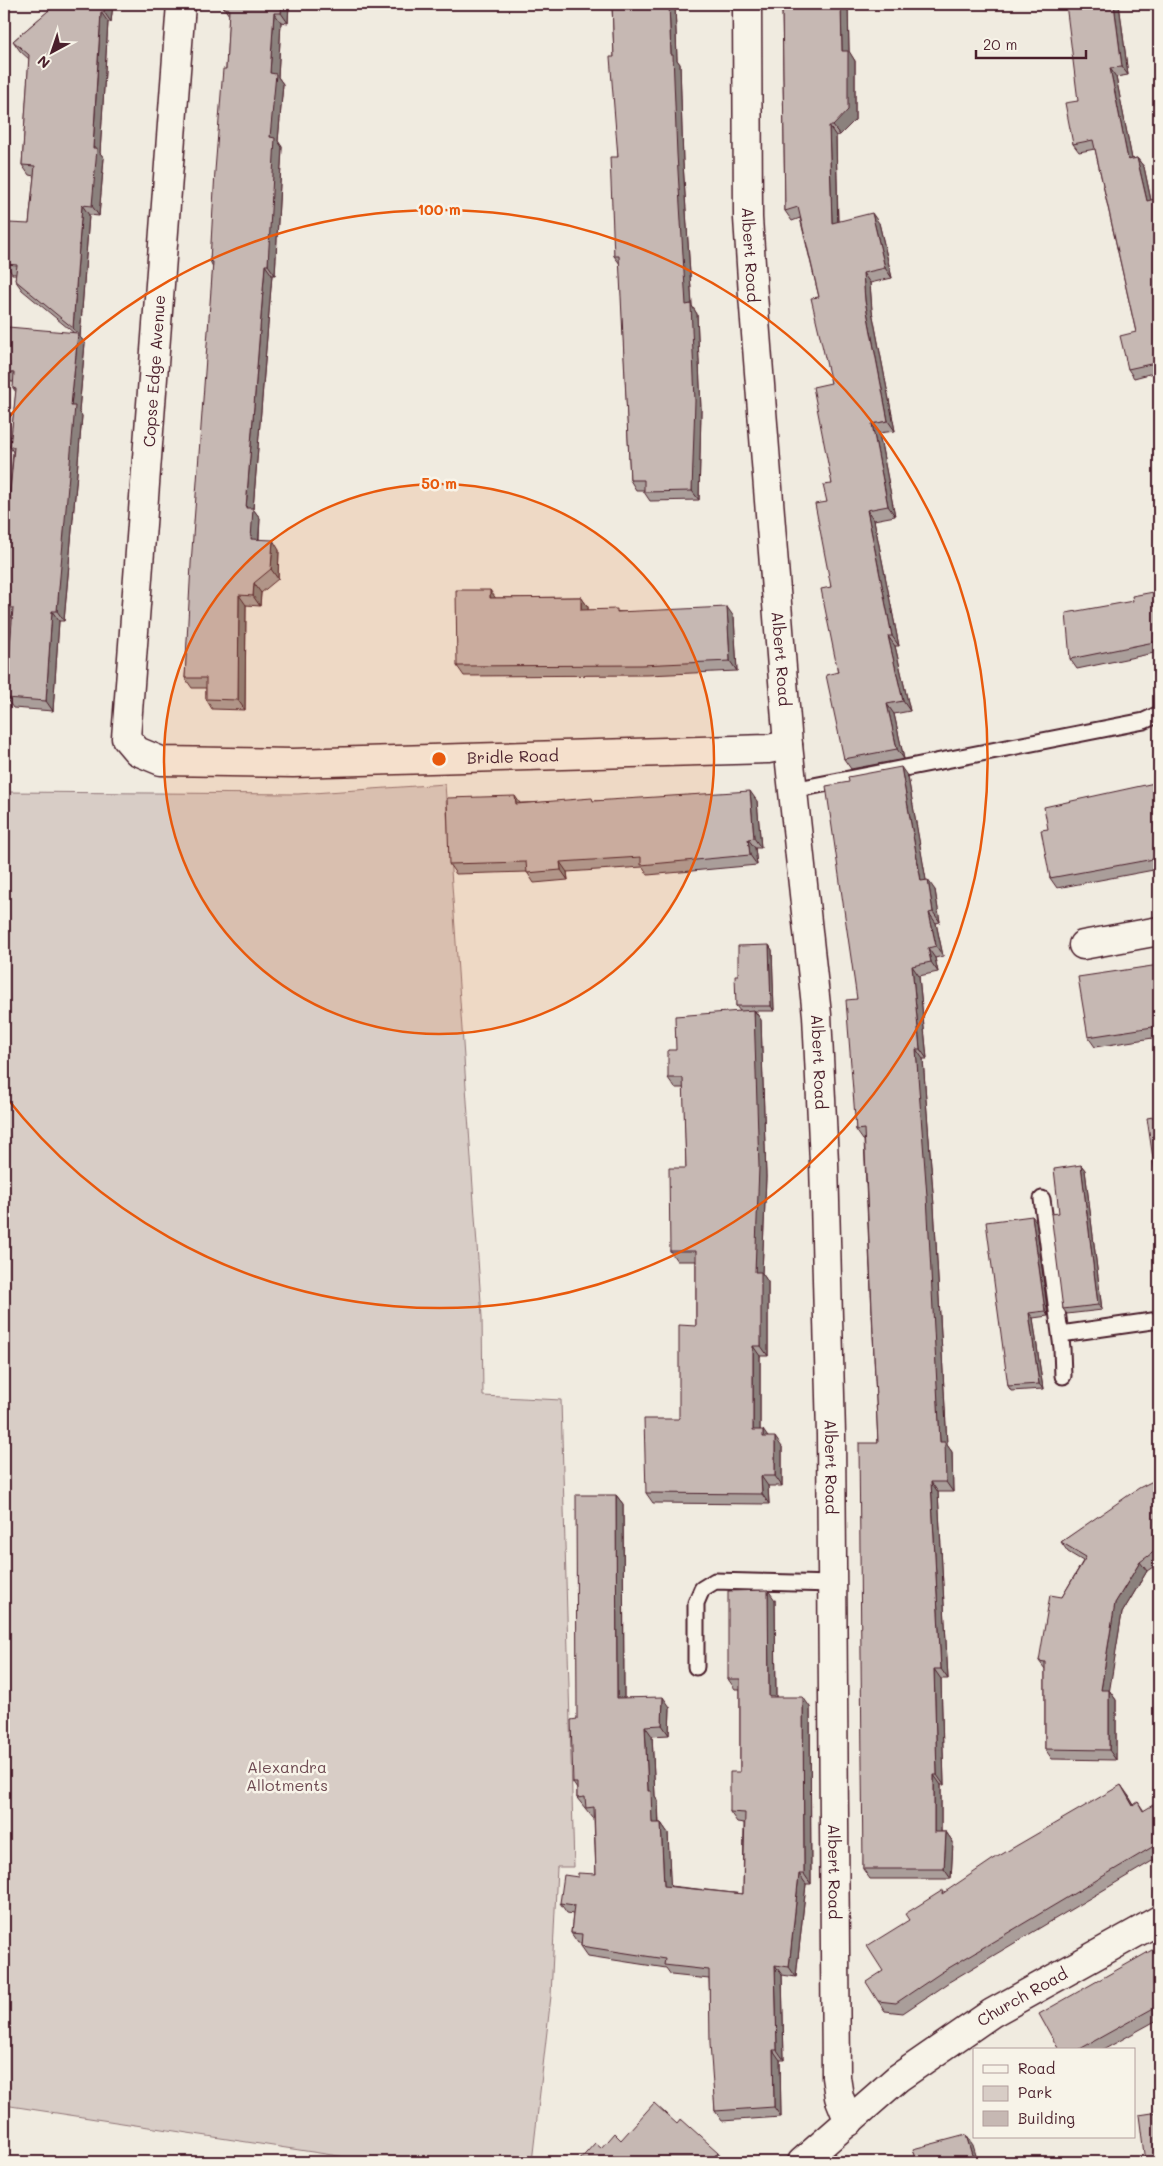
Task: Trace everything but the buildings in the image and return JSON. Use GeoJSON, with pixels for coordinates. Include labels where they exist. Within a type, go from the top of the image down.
{"type":"FeatureCollection","features":[{"type":"Feature","properties":{"kind":"street","name":"Copse Edge Avenue"},"geometry":{"type":"LineString","coordinates":[[126,738],[181,4]]}},
{"type":"Feature","properties":{"kind":"street","name":"Albert Road"},"geometry":{"type":"LineString","coordinates":[[747,4],[748,218],[788,746],[817,1014],[829,1327],[833,1584],[836,2077],[839,2097],[849,2122]]}},
{"type":"Feature","properties":{"kind":"street","name":"Bridle Road"},"geometry":{"type":"LineString","coordinates":[[126,738],[136,751],[161,761],[265,763],[768,750],[788,746]]}},
{"type":"Feature","properties":{"kind":"street"},"geometry":{"type":"LineString","coordinates":[[1083,945],[1159,931]]}},
{"type":"Feature","properties":{"kind":"street","name":"Church Road"},"geometry":{"type":"LineString","coordinates":[[819,2157],[849,2122],[898,2078],[992,2013],[1159,1920]]}},
{"type":"Feature","properties":{"kind":"lane"},"geometry":{"type":"LineString","coordinates":[[793,790],[1144,721],[1159,714]]}},
{"type":"Feature","properties":{"kind":"lane"},"geometry":{"type":"LineString","coordinates":[[1042,1199],[1061,1334],[1063,1376]]}},
{"type":"Feature","properties":{"kind":"lane"},"geometry":{"type":"LineString","coordinates":[[1061,1334],[1159,1320]]}},
{"type":"Feature","properties":{"kind":"lane"},"geometry":{"type":"LineString","coordinates":[[696,1667],[696,1604],[702,1589],[708,1585],[715,1581],[833,1584]]}},
{"type":"Feature","properties":{"kind":"green space","name":"Alexandra Allotments"},"geometry":{"type":"Polygon","coordinates":[[[445,784],[482,1317],[483,1396],[561,1400],[574,1867],[557,1867],[551,1996],[532,2162],[378,2162],[4,2105],[4,792],[298,794],[445,784]]]}}]}
